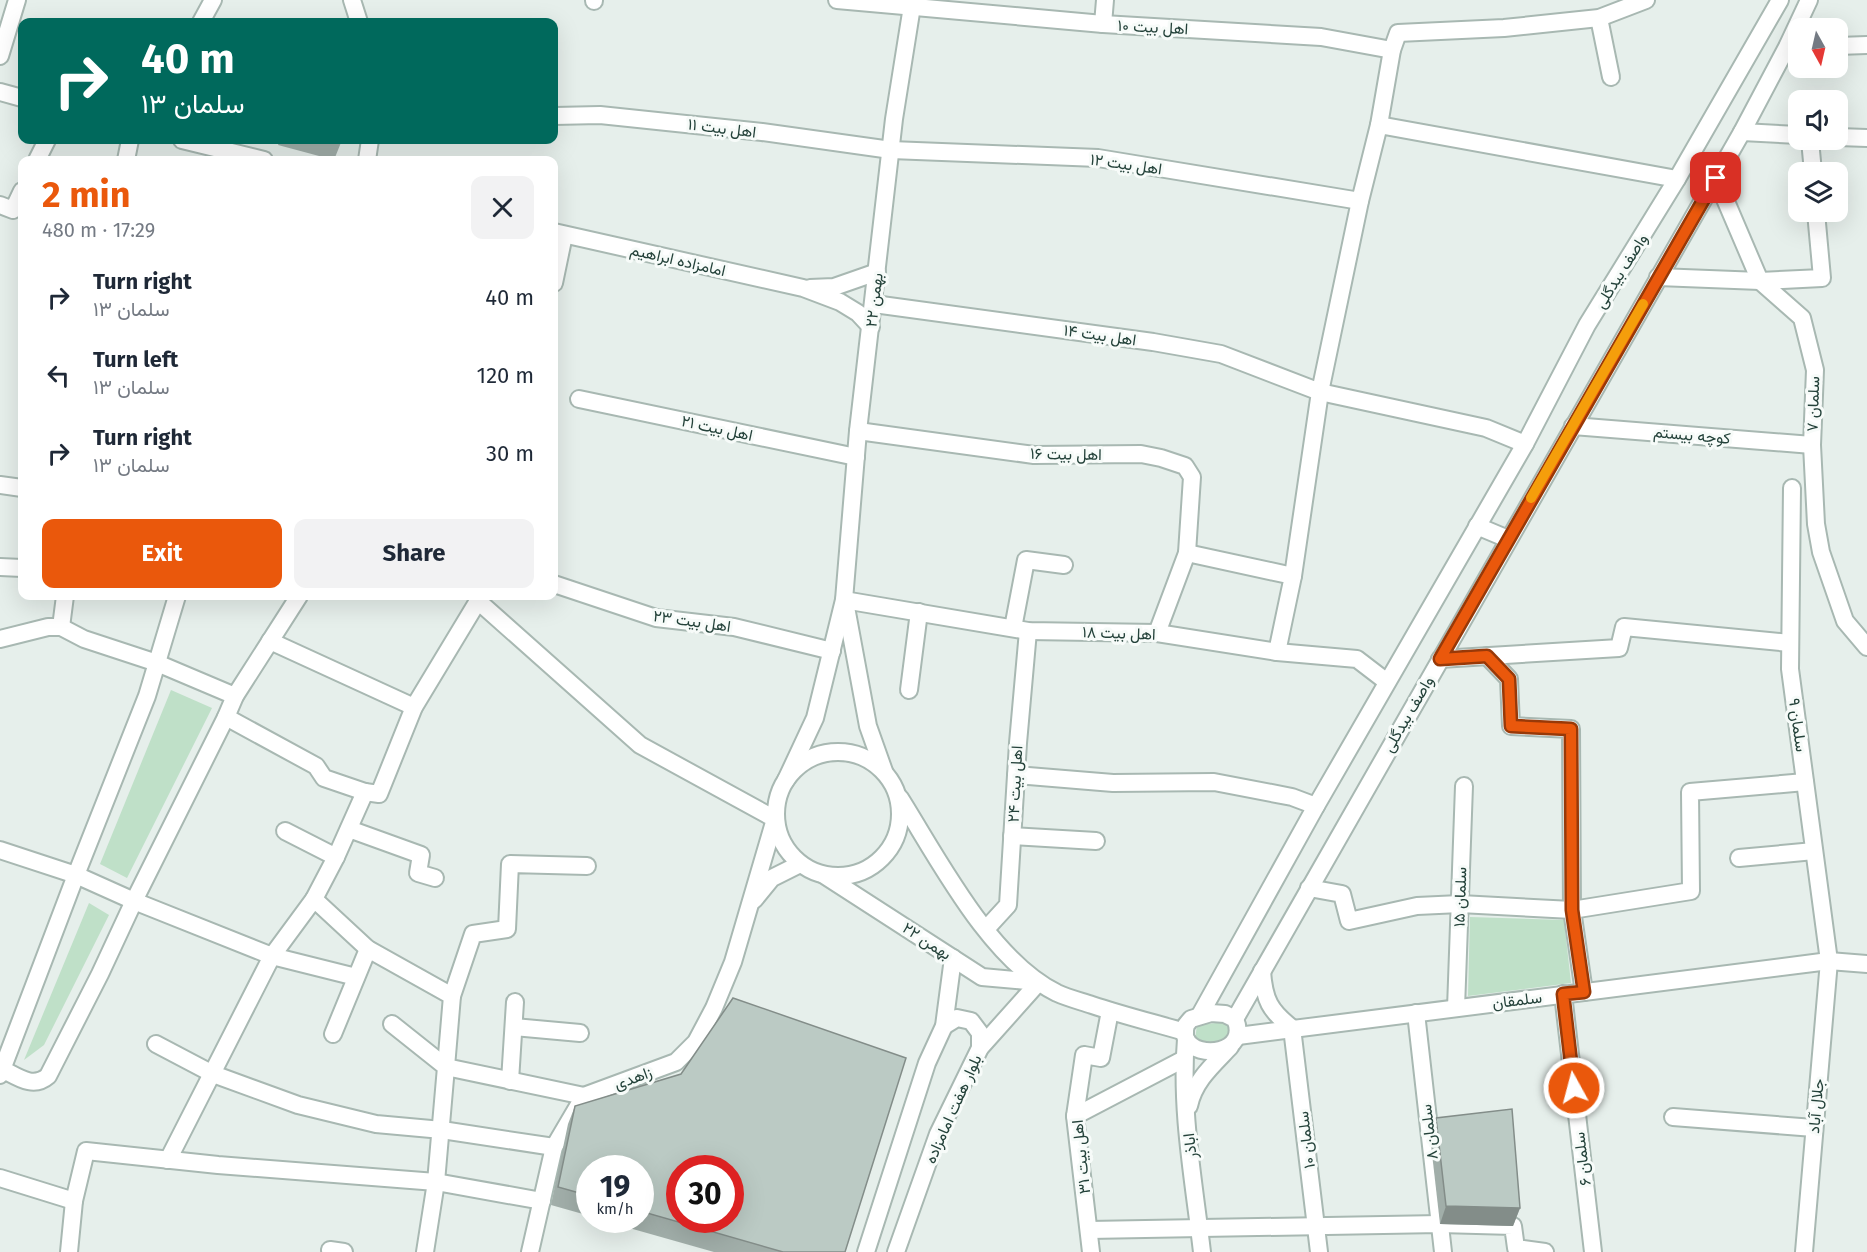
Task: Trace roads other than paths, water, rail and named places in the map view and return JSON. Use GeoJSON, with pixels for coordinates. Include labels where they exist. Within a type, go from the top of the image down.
{"type":"FeatureCollection","features":[{"type":"Feature","properties":{"kind":"street"},"geometry":{"type":"LineString","coordinates":[[0,56],[17,0]]}},
{"type":"Feature","properties":{"kind":"street"},"geometry":{"type":"LineString","coordinates":[[203,18],[213,0]]}},
{"type":"Feature","properties":{"kind":"street"},"geometry":{"type":"LineString","coordinates":[[352,0],[358,18]]}},
{"type":"Feature","properties":{"kind":"street","name":"اهل بیت ۱۰"},"geometry":{"type":"LineString","coordinates":[[837,0],[912,4],[1103,24],[1321,37],[1392,50]]}},
{"type":"Feature","properties":{"kind":"street"},"geometry":{"type":"LineString","coordinates":[[1103,24],[1105,0]]}},
{"type":"Feature","properties":{"kind":"street"},"geometry":{"type":"LineString","coordinates":[[1277,652],[1293,576],[1320,392],[1359,201],[1379,125],[1392,50],[1398,33],[1504,28],[1599,18],[1647,0]]}},
{"type":"Feature","properties":{"kind":"street","name":"واصف بیدگلی"},"geometry":{"type":"LineString","coordinates":[[1185,1035],[1186,1025],[1191,1019],[1200,1015],[1316,806],[1525,444],[1587,325],[1677,179],[1780,0]]}},
{"type":"Feature","properties":{"kind":"street","name":"واصف بیدگلی"},"geometry":{"type":"LineString","coordinates":[[1803,18],[1809,0]]}},
{"type":"Feature","properties":{"kind":"street","name":"۲۲ بهمن"},"geometry":{"type":"LineString","coordinates":[[786,780],[815,718],[844,600],[858,431],[891,150],[912,4]]}},
{"type":"Feature","properties":{"kind":"street"},"geometry":{"type":"LineString","coordinates":[[1599,18],[1611,77]]}},
{"type":"Feature","properties":{"kind":"street"},"geometry":{"type":"LineString","coordinates":[[1848,46],[1867,45]]}},
{"type":"Feature","properties":{"kind":"street","name":"واصف بیدگلی"},"geometry":{"type":"LineString","coordinates":[[1187,1116],[1190,1099],[1202,1077],[1236,1033],[1262,971],[1658,277],[1788,55]]}},
{"type":"Feature","properties":{"kind":"street"},"geometry":{"type":"LineString","coordinates":[[0,92],[18,97]]}},
{"type":"Feature","properties":{"kind":"street","name":"اهل بیت ۱۱"},"geometry":{"type":"LineString","coordinates":[[558,116],[600,115],[632,118],[762,132],[891,150]]}},
{"type":"Feature","properties":{"kind":"street"},"geometry":{"type":"LineString","coordinates":[[1379,125],[1677,179]]}},
{"type":"Feature","properties":{"kind":"street"},"geometry":{"type":"LineString","coordinates":[[1742,132],[1788,134]]}},
{"type":"Feature","properties":{"kind":"street"},"geometry":{"type":"LineString","coordinates":[[1848,137],[1867,138]]}},
{"type":"Feature","properties":{"kind":"street"},"geometry":{"type":"LineString","coordinates":[[198,144],[248,156]]}},
{"type":"Feature","properties":{"kind":"street","name":"اهل بیت ۱۲"},"geometry":{"type":"LineString","coordinates":[[891,150],[1098,158],[1359,201]]}},
{"type":"Feature","properties":{"kind":"street","name":"سلمان ۷"},"geometry":{"type":"LineString","coordinates":[[1716,178],[1760,281],[1802,318],[1815,370],[1812,445],[1816,524],[1821,552],[1845,621],[1867,648]]}},
{"type":"Feature","properties":{"kind":"street"},"geometry":{"type":"LineString","coordinates":[[0,205],[13,210],[18,199]]}},
{"type":"Feature","properties":{"kind":"street"},"geometry":{"type":"LineString","coordinates":[[1658,277],[1760,281],[1822,278],[1817,222]]}},
{"type":"Feature","properties":{"kind":"street","name":"امامزاده ابراهیم"},"geometry":{"type":"LineString","coordinates":[[559,234],[803,288],[840,302],[858,313],[871,327]]}},
{"type":"Feature","properties":{"kind":"street","name":"امامزاده ابراهیم"},"geometry":{"type":"LineString","coordinates":[[803,288],[834,287],[877,272]]}},
{"type":"Feature","properties":{"kind":"street","name":"اهل بیت ۱۴"},"geometry":{"type":"LineString","coordinates":[[874,304],[1153,342],[1221,354],[1320,392],[1486,428],[1525,444]]}},
{"type":"Feature","properties":{"kind":"street","name":"اهل بیت ۲۱"},"geometry":{"type":"LineString","coordinates":[[579,399],[856,457]]}},
{"type":"Feature","properties":{"kind":"street","name":"کوچه بیستم"},"geometry":{"type":"LineString","coordinates":[[1573,426],[1812,445]]}},
{"type":"Feature","properties":{"kind":"street","name":"اهل بیت ۱۶"},"geometry":{"type":"LineString","coordinates":[[858,431],[1034,455],[1141,454],[1185,466],[1192,477],[1187,552],[1157,633]]}},
{"type":"Feature","properties":{"kind":"street"},"geometry":{"type":"LineString","coordinates":[[0,485],[18,487]]}},
{"type":"Feature","properties":{"kind":"street","name":"سلمان ۹"},"geometry":{"type":"LineString","coordinates":[[1792,488],[1790,669],[1829,961]]}},
{"type":"Feature","properties":{"kind":"street"},"geometry":{"type":"LineString","coordinates":[[1477,526],[1508,539]]}},
{"type":"Feature","properties":{"kind":"street"},"geometry":{"type":"LineString","coordinates":[[1187,552],[1293,576]]}},
{"type":"Feature","properties":{"kind":"street","name":"اهل بیت ۲۴"},"geometry":{"type":"LineString","coordinates":[[986,928],[1008,906],[1026,560],[1064,565]]}},
{"type":"Feature","properties":{"kind":"street"},"geometry":{"type":"LineString","coordinates":[[0,567],[18,568]]}},
{"type":"Feature","properties":{"kind":"street","name":"اهل بیت ۲۳"},"geometry":{"type":"LineString","coordinates":[[558,585],[656,618],[734,627],[832,651]]}},
{"type":"Feature","properties":{"kind":"street"},"geometry":{"type":"LineString","coordinates":[[61,627],[64,600]]}},
{"type":"Feature","properties":{"kind":"street"},"geometry":{"type":"LineString","coordinates":[[176,600],[130,743],[76,874],[1,1072],[33,1083],[41,1082],[48,1076],[235,696],[296,600]]}},
{"type":"Feature","properties":{"kind":"street"},"geometry":{"type":"LineString","coordinates":[[226,717],[316,766],[324,778],[365,792],[379,794],[414,707],[478,600]]}},
{"type":"Feature","properties":{"kind":"street"},"geometry":{"type":"LineString","coordinates":[[481,600],[640,745],[776,819]]}},
{"type":"Feature","properties":{"kind":"street","name":"۲۲ بهمن"},"geometry":{"type":"LineString","coordinates":[[844,600],[868,726],[884,771]]}},
{"type":"Feature","properties":{"kind":"street","name":"اهل بیت ۱۸"},"geometry":{"type":"LineString","coordinates":[[844,600],[1021,630],[1157,633],[1277,652],[1357,659],[1387,682]]}},
{"type":"Feature","properties":{"kind":"street"},"geometry":{"type":"LineString","coordinates":[[909,690],[919,612]]}},
{"type":"Feature","properties":{"kind":"street"},"geometry":{"type":"LineString","coordinates":[[0,639],[48,627],[61,627],[100,645],[157,663],[235,696]]}},
{"type":"Feature","properties":{"kind":"street"},"geometry":{"type":"LineString","coordinates":[[1440,659],[1619,648],[1624,627],[1790,643]]}},
{"type":"Feature","properties":{"kind":"street"},"geometry":{"type":"LineString","coordinates":[[270,641],[414,707]]}},
{"type":"Feature","properties":{"kind":"street"},"geometry":{"type":"LineString","coordinates":[[1487,656],[1509,679],[1511,726],[1571,729],[1572,910],[1584,992]]}},
{"type":"Feature","properties":{"kind":"street"},"geometry":{"type":"LineString","coordinates":[[833,752],[860,756],[884,771],[898,795],[900,821],[892,846],[874,865],[850,876],[824,875],[800,864],[783,844],[776,819],[777,798],[786,780],[806,760],[833,752]]}},
{"type":"Feature","properties":{"kind":"street"},"geometry":{"type":"LineString","coordinates":[[1016,775],[1113,783],[1214,782],[1292,797],[1316,806]]}},
{"type":"Feature","properties":{"kind":"street"},"geometry":{"type":"LineString","coordinates":[[1310,888],[1342,894],[1348,921],[1417,906],[1460,904],[1572,910],[1691,891],[1690,792],[1805,782]]}},
{"type":"Feature","properties":{"kind":"street","name":"سلمان ۱۵"},"geometry":{"type":"LineString","coordinates":[[1456,1008],[1464,786]]}},
{"type":"Feature","properties":{"kind":"street"},"geometry":{"type":"LineString","coordinates":[[168,1160],[272,956],[314,898],[336,857],[365,792]]}},
{"type":"Feature","properties":{"kind":"street","name":"۲۲ بهمن"},"geometry":{"type":"LineString","coordinates":[[898,795],[961,896],[1018,967],[1038,982],[1059,994],[1185,1035],[1192,1046],[1201,1050],[1225,1049],[1236,1033]]}},
{"type":"Feature","properties":{"kind":"street","name":"زاهدی"},"geometry":{"type":"LineString","coordinates":[[584,1096],[676,1062],[696,1042],[714,1008],[733,962],[776,819]]}},
{"type":"Feature","properties":{"kind":"street"},"geometry":{"type":"LineString","coordinates":[[349,829],[421,855],[418,873],[435,878]]}},
{"type":"Feature","properties":{"kind":"street"},"geometry":{"type":"LineString","coordinates":[[285,831],[336,857]]}},
{"type":"Feature","properties":{"kind":"street"},"geometry":{"type":"LineString","coordinates":[[1012,836],[1096,841]]}},
{"type":"Feature","properties":{"kind":"street"},"geometry":{"type":"LineString","coordinates":[[0,850],[76,874],[134,901],[272,956],[356,977]]}},
{"type":"Feature","properties":{"kind":"street"},"geometry":{"type":"LineString","coordinates":[[1739,858],[1814,852]]}},
{"type":"Feature","properties":{"kind":"street"},"geometry":{"type":"LineString","coordinates":[[425,1252],[436,1182],[452,996],[473,934],[507,929],[510,864],[587,866]]}},
{"type":"Feature","properties":{"kind":"street","name":"زاهدی"},"geometry":{"type":"LineString","coordinates":[[748,907],[772,878],[800,864]]}},
{"type":"Feature","properties":{"kind":"street","name":"۲۲ بهمن"},"geometry":{"type":"LineString","coordinates":[[824,875],[981,977],[1038,982]]}},
{"type":"Feature","properties":{"kind":"street"},"geometry":{"type":"LineString","coordinates":[[314,898],[368,949],[452,996]]}},
{"type":"Feature","properties":{"kind":"street"},"geometry":{"type":"LineString","coordinates":[[333,1034],[368,949]]}},
{"type":"Feature","properties":{"kind":"street","name":"بلوار هفت امامزاده"},"geometry":{"type":"LineString","coordinates":[[866,1252],[927,1063],[944,1026],[953,958]]}},
{"type":"Feature","properties":{"kind":"street","name":"سلمقان"},"geometry":{"type":"LineString","coordinates":[[1236,1033],[1293,1028],[1829,961],[1867,964]]}},
{"type":"Feature","properties":{"kind":"street","name":"جلال آباد"},"geometry":{"type":"LineString","coordinates":[[1803,1252],[1829,961]]}},
{"type":"Feature","properties":{"kind":"street"},"geometry":{"type":"LineString","coordinates":[[1262,971],[1263,987],[1276,1016],[1293,1028]]}},
{"type":"Feature","properties":{"kind":"street","name":"بلوار هفت امامزاده"},"geometry":{"type":"LineString","coordinates":[[896,1252],[938,1134],[980,1048],[1038,982]]}},
{"type":"Feature","properties":{"kind":"street","name":"سلمان ۶"},"geometry":{"type":"LineString","coordinates":[[1563,994],[1593,1252]]}},
{"type":"Feature","properties":{"kind":"street"},"geometry":{"type":"LineString","coordinates":[[510,1081],[515,1002]]}},
{"type":"Feature","properties":{"kind":"street","name":"اهل بیت ۳۱"},"geometry":{"type":"LineString","coordinates":[[1091,1252],[1075,1116],[1084,1055],[1101,1058],[1110,1011]]}},
{"type":"Feature","properties":{"kind":"street","name":"سلمان ۸"},"geometry":{"type":"LineString","coordinates":[[1416,1013],[1443,1252]]}},
{"type":"Feature","properties":{"kind":"street"},"geometry":{"type":"LineString","coordinates":[[1200,1015],[1225,1014],[1236,1033]]}},
{"type":"Feature","properties":{"kind":"street"},"geometry":{"type":"LineString","coordinates":[[944,1026],[957,1018],[971,1021],[980,1033],[980,1048]]}},
{"type":"Feature","properties":{"kind":"street"},"geometry":{"type":"LineString","coordinates":[[392,1024],[446,1067],[584,1096],[554,1147],[530,1252]]}},
{"type":"Feature","properties":{"kind":"street"},"geometry":{"type":"LineString","coordinates":[[514,1027],[580,1033]]}},
{"type":"Feature","properties":{"kind":"street","name":"سلمان ۱۰"},"geometry":{"type":"LineString","coordinates":[[1293,1028],[1319,1252]]}},
{"type":"Feature","properties":{"kind":"street","name":"اباذر"},"geometry":{"type":"LineString","coordinates":[[1185,1035],[1187,1116],[1202,1252]]}},
{"type":"Feature","properties":{"kind":"street"},"geometry":{"type":"LineString","coordinates":[[156,1044],[213,1074],[298,1105],[376,1124],[441,1130],[554,1147]]}},
{"type":"Feature","properties":{"kind":"street"},"geometry":{"type":"LineString","coordinates":[[1075,1116],[1184,1059]]}},
{"type":"Feature","properties":{"kind":"street"},"geometry":{"type":"LineString","coordinates":[[1672,1117],[1814,1128]]}},
{"type":"Feature","properties":{"kind":"street"},"geometry":{"type":"LineString","coordinates":[[69,1252],[74,1201],[86,1151],[218,1166],[436,1182],[542,1201]]}},
{"type":"Feature","properties":{"kind":"street"},"geometry":{"type":"LineString","coordinates":[[0,1178],[74,1201]]}},
{"type":"Feature","properties":{"kind":"street"},"geometry":{"type":"LineString","coordinates":[[1089,1230],[1440,1224],[1513,1226],[1516,1248],[1545,1252]]}}]}
